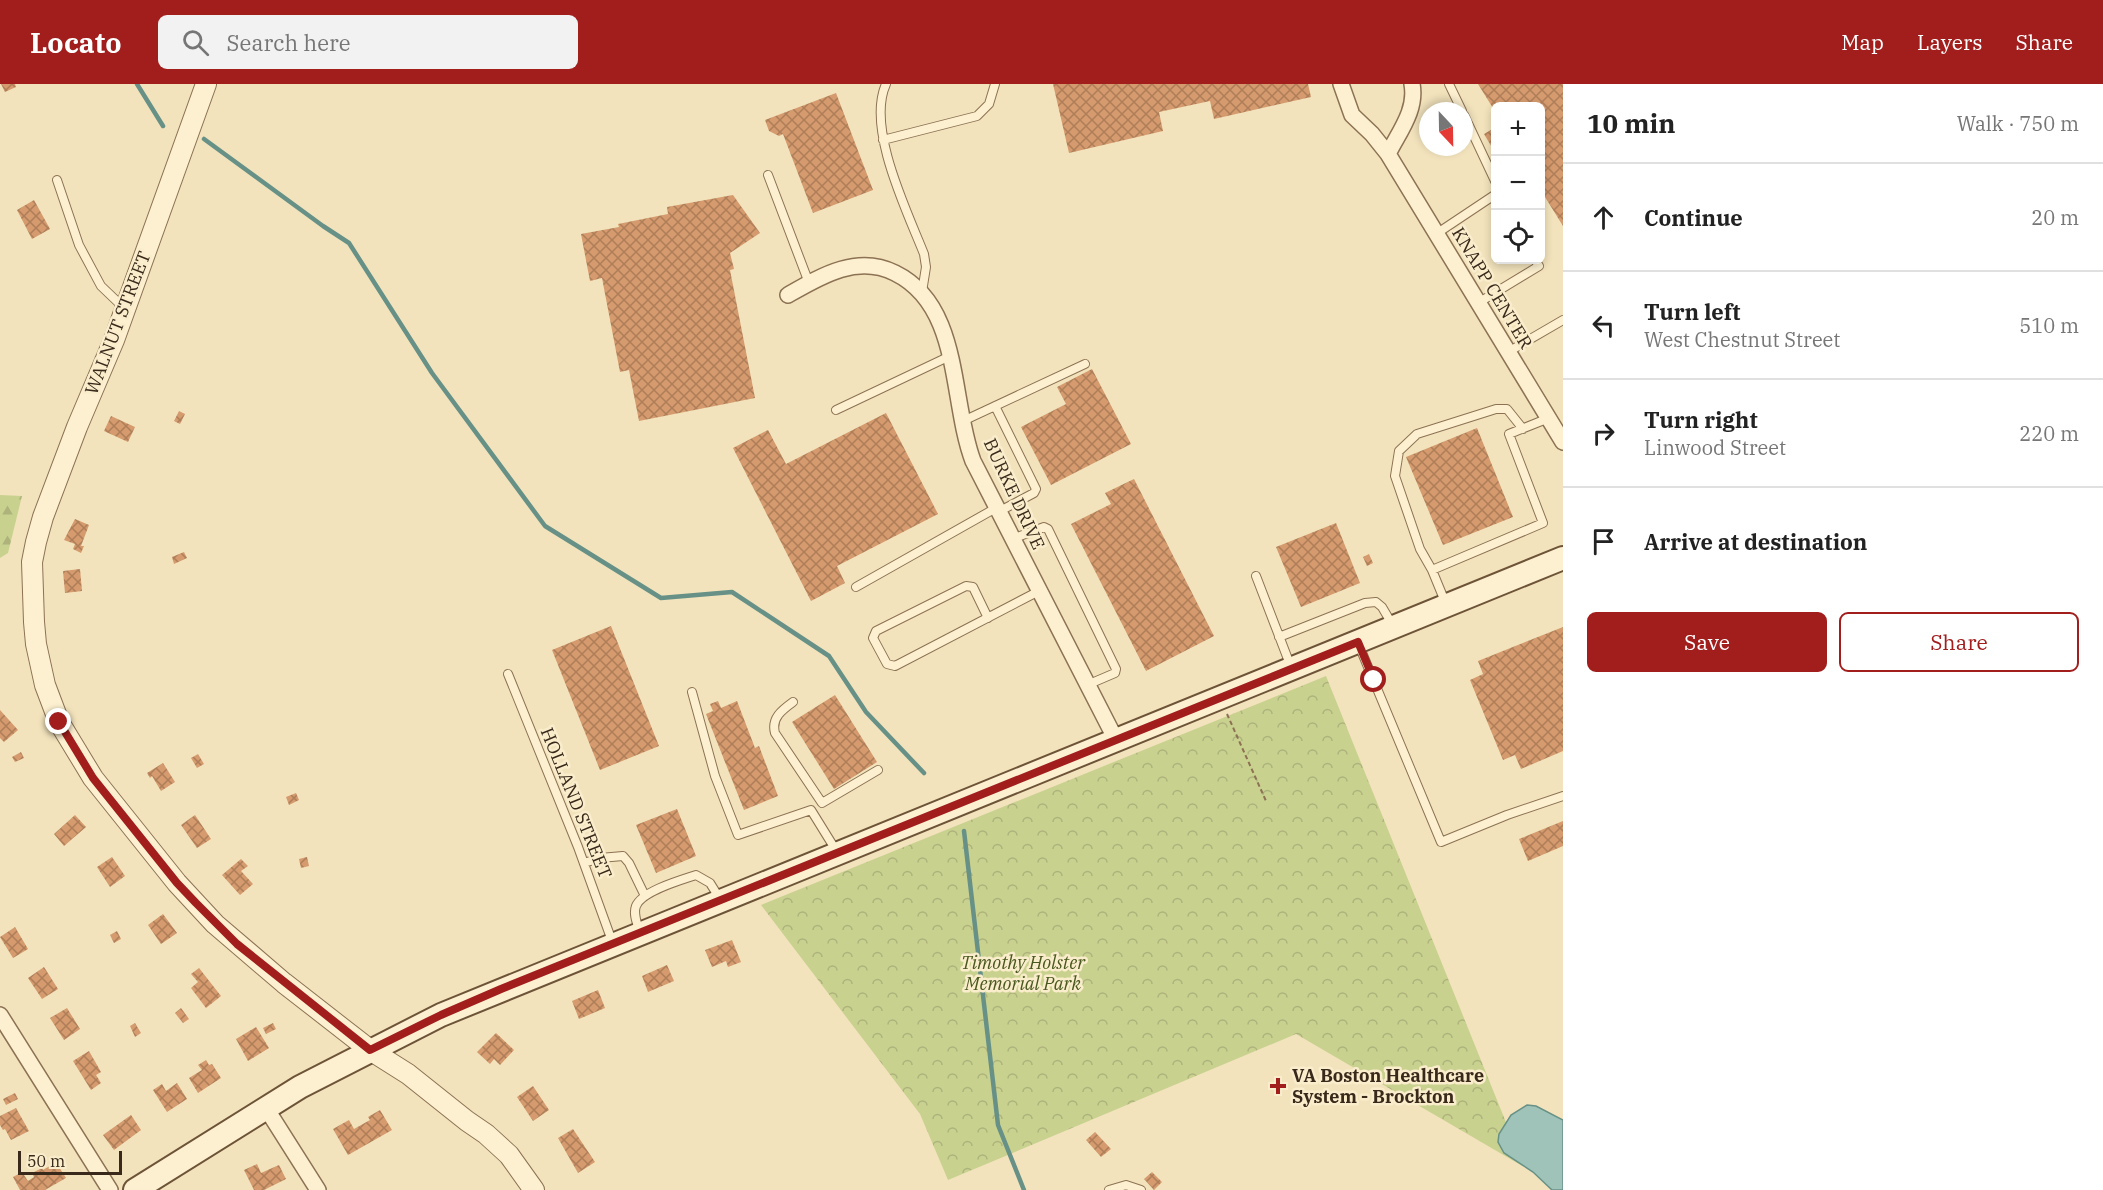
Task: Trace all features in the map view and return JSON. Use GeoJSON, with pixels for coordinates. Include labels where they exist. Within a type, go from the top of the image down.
{"type":"FeatureCollection","features":[{"type":"Feature","properties":{"kind":"main road"},"geometry":{"type":"LineString","coordinates":[[135,1190],[324,1074],[458,1007],[1563,558]]}},
{"type":"Feature","properties":{"kind":"street","name":"WALNUT STREET"},"geometry":{"type":"LineString","coordinates":[[206,84],[125,309],[43,518],[32,562],[36,644],[45,685],[59,722],[93,778],[177,883],[215,924],[284,983],[370,1050],[408,1074],[486,1134],[509,1155],[534,1190]]}},
{"type":"Feature","properties":{"kind":"street","name":"KNAPP CENTER"},"geometry":{"type":"LineString","coordinates":[[1341,84],[1344,98],[1352,115],[1372,134],[1388,154],[1563,442]]}},
{"type":"Feature","properties":{"kind":"street"},"geometry":{"type":"LineString","coordinates":[[1388,154],[1410,111],[1413,100],[1412,84]]}},
{"type":"Feature","properties":{"kind":"street","name":"BURKE DRIVE"},"geometry":{"type":"LineString","coordinates":[[788,295],[836,270],[851,266],[870,266],[890,270],[922,292],[941,325],[950,356],[970,451],[997,510],[1116,740]]}},
{"type":"Feature","properties":{"kind":"street"},"geometry":{"type":"LineString","coordinates":[[0,1015],[110,1190]]}},
{"type":"Feature","properties":{"kind":"street"},"geometry":{"type":"LineString","coordinates":[[266,1108],[318,1190]]}},
{"type":"Feature","properties":{"kind":"lane"},"geometry":{"type":"LineString","coordinates":[[885,84],[881,102],[884,140],[893,173],[924,254],[926,267],[922,292]]}},
{"type":"Feature","properties":{"kind":"lane"},"geometry":{"type":"LineString","coordinates":[[884,140],[977,116],[989,104],[995,84]]}},
{"type":"Feature","properties":{"kind":"lane"},"geometry":{"type":"LineString","coordinates":[[1449,84],[1458,102]]}},
{"type":"Feature","properties":{"kind":"lane"},"geometry":{"type":"LineString","coordinates":[[1473,134],[1491,172]]}},
{"type":"Feature","properties":{"kind":"lane"},"geometry":{"type":"LineString","coordinates":[[768,175],[809,283]]}},
{"type":"Feature","properties":{"kind":"lane"},"geometry":{"type":"LineString","coordinates":[[57,180],[84,255],[101,286],[125,309]]}},
{"type":"Feature","properties":{"kind":"lane"},"geometry":{"type":"LineString","coordinates":[[1436,234],[1491,197]]}},
{"type":"Feature","properties":{"kind":"lane"},"geometry":{"type":"LineString","coordinates":[[1478,303],[1539,266],[1538,264]]}},
{"type":"Feature","properties":{"kind":"lane"},"geometry":{"type":"LineString","coordinates":[[1508,352],[1563,320]]}},
{"type":"Feature","properties":{"kind":"lane"},"geometry":{"type":"LineString","coordinates":[[836,410],[950,356]]}},
{"type":"Feature","properties":{"kind":"lane"},"geometry":{"type":"LineString","coordinates":[[963,421],[1084,364]]}},
{"type":"Feature","properties":{"kind":"lane"},"geometry":{"type":"LineString","coordinates":[[856,587],[997,510],[1034,494],[1036,489],[995,406]]}},
{"type":"Feature","properties":{"kind":"lane"},"geometry":{"type":"LineString","coordinates":[[1446,606],[1432,570],[1420,549],[1395,476],[1399,451],[1417,434],[1496,409],[1508,408],[1523,429]]}},
{"type":"Feature","properties":{"kind":"lane"},"geometry":{"type":"LineString","coordinates":[[1432,570],[1543,524],[1509,434],[1549,418]]}},
{"type":"Feature","properties":{"kind":"lane"},"geometry":{"type":"LineString","coordinates":[[1012,539],[1044,527],[1048,529],[1116,669],[1115,673],[1087,685]]}},
{"type":"Feature","properties":{"kind":"lane"},"geometry":{"type":"LineString","coordinates":[[1256,576],[1291,669]]}},
{"type":"Feature","properties":{"kind":"lane"},"geometry":{"type":"LineString","coordinates":[[988,618],[973,587],[966,586],[876,631],[873,638],[888,664],[895,666],[988,618],[1039,591]]}},
{"type":"Feature","properties":{"kind":"lane"},"geometry":{"type":"LineString","coordinates":[[1280,637],[1365,603],[1376,602],[1382,607],[1394,627]]}},
{"type":"Feature","properties":{"kind":"lane"},"geometry":{"type":"LineString","coordinates":[[1358,642],[1441,842],[1563,796]]}},
{"type":"Feature","properties":{"kind":"lane","name":"HOLLAND STREET"},"geometry":{"type":"LineString","coordinates":[[508,674],[584,863],[613,944]]}},
{"type":"Feature","properties":{"kind":"lane"},"geometry":{"type":"LineString","coordinates":[[692,692],[715,776],[738,835],[811,810],[878,770]]}},
{"type":"Feature","properties":{"kind":"lane"},"geometry":{"type":"LineString","coordinates":[[793,702],[776,718],[773,726],[775,733],[822,803]]}},
{"type":"Feature","properties":{"kind":"lane"},"geometry":{"type":"LineString","coordinates":[[811,810],[837,853]]}},
{"type":"Feature","properties":{"kind":"lane"},"geometry":{"type":"LineString","coordinates":[[584,863],[600,858],[623,856],[645,896]]}},
{"type":"Feature","properties":{"kind":"lane"},"geometry":{"type":"LineString","coordinates":[[640,933],[635,912],[637,904],[645,896],[667,885],[696,875],[710,883],[720,900]]}},
{"type":"Feature","properties":{"kind":"lane"},"geometry":{"type":"LineString","coordinates":[[1109,1190],[1126,1185],[1141,1190]]}},
{"type":"Feature","properties":{"kind":"path"},"geometry":{"type":"LineString","coordinates":[[1220,698],[1266,801]]}},
{"type":"Feature","properties":{"kind":"green space"},"geometry":{"type":"Polygon","coordinates":[[[0,495],[22,496],[8,553],[0,558],[0,495]]]}},
{"type":"Feature","properties":{"kind":"green space","name":"Timothy Holster Memorial Park"},"geometry":{"type":"Polygon","coordinates":[[[1326,676],[1524,1167],[1296,1034],[948,1180],[920,1114],[761,905],[1326,676]]]}},
{"type":"Feature","properties":{"kind":"water"},"geometry":{"type":"Polygon","coordinates":[[[1527,1105],[1536,1106],[1563,1120],[1563,1190],[1552,1190],[1533,1172],[1504,1153],[1498,1142],[1499,1134],[1511,1115],[1527,1105]]]}},
{"type":"Feature","properties":{"kind":"building"},"geometry":{"type":"Polygon","coordinates":[[[1,84],[15,84],[16,87],[5,92],[1,84]]]}},
{"type":"Feature","properties":{"kind":"building"},"geometry":{"type":"Polygon","coordinates":[[[1053,84],[1308,84],[1311,97],[1214,119],[1210,101],[1159,112],[1163,131],[1069,153],[1053,84]]]}},
{"type":"Feature","properties":{"kind":"building"},"geometry":{"type":"Polygon","coordinates":[[[1478,84],[1563,84],[1563,226],[1545,197],[1545,102],[1491,102],[1491,105],[1478,84]]]}},
{"type":"Feature","properties":{"kind":"building"},"geometry":{"type":"Polygon","coordinates":[[[836,93],[873,190],[813,213],[783,134],[779,136],[769,131],[765,120],[836,93]]]}},
{"type":"Feature","properties":{"kind":"building"},"geometry":{"type":"Polygon","coordinates":[[[1491,130],[1491,146],[1484,134],[1491,130]]]}},
{"type":"Feature","properties":{"kind":"building"},"geometry":{"type":"Polygon","coordinates":[[[733,195],[760,233],[730,253],[734,269],[730,270],[755,398],[639,421],[629,370],[620,372],[602,278],[590,281],[581,234],[668,214],[667,207],[733,195]]]}},
{"type":"Feature","properties":{"kind":"building"},"geometry":{"type":"Polygon","coordinates":[[[34,200],[50,229],[32,239],[17,210],[34,200]]]}},
{"type":"Feature","properties":{"kind":"building"},"geometry":{"type":"Polygon","coordinates":[[[1092,369],[1131,444],[1051,485],[1021,427],[1066,404],[1057,387],[1092,369]]]}},
{"type":"Feature","properties":{"kind":"building"},"geometry":{"type":"Polygon","coordinates":[[[179,411],[185,414],[180,424],[174,421],[179,411]]]}},
{"type":"Feature","properties":{"kind":"building"},"geometry":{"type":"Polygon","coordinates":[[[886,413],[938,514],[837,566],[845,583],[811,601],[733,448],[768,430],[786,464],[886,413]]]}},
{"type":"Feature","properties":{"kind":"building"},"geometry":{"type":"Polygon","coordinates":[[[111,416],[135,427],[128,442],[104,431],[111,416]]]}},
{"type":"Feature","properties":{"kind":"building"},"geometry":{"type":"Polygon","coordinates":[[[1477,428],[1513,517],[1443,545],[1406,457],[1477,428]]]}},
{"type":"Feature","properties":{"kind":"building"},"geometry":{"type":"Polygon","coordinates":[[[1134,479],[1214,636],[1146,671],[1071,524],[1111,504],[1105,493],[1134,479]]]}},
{"type":"Feature","properties":{"kind":"building"},"geometry":{"type":"Polygon","coordinates":[[[75,519],[89,525],[81,546],[84,546],[81,553],[73,549],[75,544],[64,540],[75,519]]]}},
{"type":"Feature","properties":{"kind":"building"},"geometry":{"type":"Polygon","coordinates":[[[1336,523],[1360,583],[1301,607],[1276,547],[1336,523]]]}},
{"type":"Feature","properties":{"kind":"building"},"geometry":{"type":"Polygon","coordinates":[[[184,552],[187,558],[174,564],[172,557],[184,552]]]}},
{"type":"Feature","properties":{"kind":"building"},"geometry":{"type":"Polygon","coordinates":[[[1369,554],[1373,563],[1367,566],[1363,557],[1369,554]]]}},
{"type":"Feature","properties":{"kind":"building"},"geometry":{"type":"Polygon","coordinates":[[[80,569],[82,591],[65,593],[63,571],[80,569]]]}},
{"type":"Feature","properties":{"kind":"building"},"geometry":{"type":"Polygon","coordinates":[[[611,626],[659,746],[600,770],[552,650],[611,626]]]}},
{"type":"Feature","properties":{"kind":"building"},"geometry":{"type":"Polygon","coordinates":[[[1563,627],[1563,751],[1521,769],[1515,755],[1503,760],[1470,680],[1483,674],[1478,661],[1563,627]]]}},
{"type":"Feature","properties":{"kind":"building"},"geometry":{"type":"Polygon","coordinates":[[[835,695],[877,762],[834,789],[792,722],[835,695]]]}},
{"type":"Feature","properties":{"kind":"building"},"geometry":{"type":"Polygon","coordinates":[[[718,701],[721,708],[737,701],[755,748],[759,746],[778,796],[744,810],[706,714],[713,711],[710,704],[718,701]]]}},
{"type":"Feature","properties":{"kind":"building"},"geometry":{"type":"Polygon","coordinates":[[[0,710],[18,730],[4,742],[0,738],[0,710]]]}},
{"type":"Feature","properties":{"kind":"building"},"geometry":{"type":"Polygon","coordinates":[[[21,752],[24,758],[15,762],[12,757],[21,752]]]}},
{"type":"Feature","properties":{"kind":"building"},"geometry":{"type":"Polygon","coordinates":[[[198,754],[204,764],[197,768],[191,758],[198,754]]]}},
{"type":"Feature","properties":{"kind":"building"},"geometry":{"type":"Polygon","coordinates":[[[163,763],[175,782],[161,791],[152,776],[150,778],[147,773],[163,763]]]}},
{"type":"Feature","properties":{"kind":"building"},"geometry":{"type":"Polygon","coordinates":[[[296,793],[299,800],[289,805],[286,797],[296,793]]]}},
{"type":"Feature","properties":{"kind":"building"},"geometry":{"type":"Polygon","coordinates":[[[677,809],[696,856],[656,873],[636,825],[677,809]]]}},
{"type":"Feature","properties":{"kind":"building"},"geometry":{"type":"Polygon","coordinates":[[[75,815],[86,827],[64,846],[54,834],[75,815]]]}},
{"type":"Feature","properties":{"kind":"building"},"geometry":{"type":"Polygon","coordinates":[[[195,815],[211,839],[197,848],[181,825],[195,815]]]}},
{"type":"Feature","properties":{"kind":"building"},"geometry":{"type":"Polygon","coordinates":[[[1563,821],[1563,846],[1528,861],[1519,839],[1563,821]]]}},
{"type":"Feature","properties":{"kind":"building"},"geometry":{"type":"Polygon","coordinates":[[[112,857],[125,876],[110,887],[97,867],[112,857]]]}},
{"type":"Feature","properties":{"kind":"building"},"geometry":{"type":"Polygon","coordinates":[[[307,857],[309,866],[301,868],[299,859],[307,857]]]}},
{"type":"Feature","properties":{"kind":"building"},"geometry":{"type":"Polygon","coordinates":[[[241,859],[248,866],[241,871],[253,884],[240,895],[222,875],[241,859]]]}},
{"type":"Feature","properties":{"kind":"building"},"geometry":{"type":"Polygon","coordinates":[[[163,914],[177,933],[161,944],[148,925],[163,914]]]}},
{"type":"Feature","properties":{"kind":"building"},"geometry":{"type":"Polygon","coordinates":[[[15,927],[28,949],[13,958],[0,937],[15,927]]]}},
{"type":"Feature","properties":{"kind":"building"},"geometry":{"type":"Polygon","coordinates":[[[117,931],[121,939],[114,943],[110,935],[117,931]]]}},
{"type":"Feature","properties":{"kind":"building"},"geometry":{"type":"Polygon","coordinates":[[[732,940],[741,962],[728,967],[726,961],[712,967],[705,950],[732,940]]]}},
{"type":"Feature","properties":{"kind":"building"},"geometry":{"type":"Polygon","coordinates":[[[667,965],[674,981],[648,992],[642,976],[667,965]]]}},
{"type":"Feature","properties":{"kind":"building"},"geometry":{"type":"Polygon","coordinates":[[[44,967],[58,989],[42,999],[28,978],[44,967]]]}},
{"type":"Feature","properties":{"kind":"building"},"geometry":{"type":"Polygon","coordinates":[[[199,968],[221,996],[206,1008],[191,988],[198,982],[191,974],[199,968]]]}},
{"type":"Feature","properties":{"kind":"building"},"geometry":{"type":"Polygon","coordinates":[[[598,990],[605,1008],[579,1019],[572,1001],[598,990]]]}},
{"type":"Feature","properties":{"kind":"building"},"geometry":{"type":"Polygon","coordinates":[[[67,1008],[80,1029],[64,1040],[50,1018],[67,1008]]]}},
{"type":"Feature","properties":{"kind":"building"},"geometry":{"type":"Polygon","coordinates":[[[181,1008],[189,1019],[183,1023],[175,1013],[181,1008]]]}},
{"type":"Feature","properties":{"kind":"building"},"geometry":{"type":"Polygon","coordinates":[[[135,1023],[141,1033],[135,1037],[130,1026],[135,1023]]]}},
{"type":"Feature","properties":{"kind":"building"},"geometry":{"type":"Polygon","coordinates":[[[273,1023],[276,1029],[266,1034],[263,1028],[273,1023]]]}},
{"type":"Feature","properties":{"kind":"building"},"geometry":{"type":"Polygon","coordinates":[[[256,1027],[269,1048],[248,1061],[236,1039],[256,1027]]]}},
{"type":"Feature","properties":{"kind":"building"},"geometry":{"type":"Polygon","coordinates":[[[496,1033],[514,1050],[500,1065],[494,1059],[490,1064],[477,1052],[496,1033]]]}},
{"type":"Feature","properties":{"kind":"building"},"geometry":{"type":"Polygon","coordinates":[[[89,1051],[101,1072],[96,1075],[101,1083],[91,1090],[73,1061],[89,1051]]]}},
{"type":"Feature","properties":{"kind":"building"},"geometry":{"type":"Polygon","coordinates":[[[206,1060],[209,1065],[212,1064],[221,1078],[198,1093],[189,1078],[202,1070],[198,1065],[206,1060]]]}},
{"type":"Feature","properties":{"kind":"building"},"geometry":{"type":"Polygon","coordinates":[[[177,1083],[187,1099],[167,1112],[153,1090],[162,1084],[166,1091],[177,1083]]]}},
{"type":"Feature","properties":{"kind":"building"},"geometry":{"type":"Polygon","coordinates":[[[533,1086],[549,1110],[533,1121],[517,1097],[533,1086]]]}},
{"type":"Feature","properties":{"kind":"building"},"geometry":{"type":"Polygon","coordinates":[[[15,1093],[18,1099],[6,1105],[3,1099],[15,1093]]]}},
{"type":"Feature","properties":{"kind":"building"},"geometry":{"type":"Polygon","coordinates":[[[16,1108],[29,1131],[11,1140],[0,1125],[0,1116],[16,1108]]]}},
{"type":"Feature","properties":{"kind":"building"},"geometry":{"type":"Polygon","coordinates":[[[380,1110],[392,1130],[348,1155],[333,1129],[349,1120],[354,1129],[370,1120],[368,1117],[380,1110]]]}},
{"type":"Feature","properties":{"kind":"building"},"geometry":{"type":"Polygon","coordinates":[[[131,1115],[141,1130],[114,1150],[103,1135],[131,1115]]]}},
{"type":"Feature","properties":{"kind":"building"},"geometry":{"type":"Polygon","coordinates":[[[573,1129],[595,1162],[578,1173],[558,1138],[573,1129]]]}},
{"type":"Feature","properties":{"kind":"building"},"geometry":{"type":"Polygon","coordinates":[[[1095,1132],[1111,1149],[1101,1157],[1086,1140],[1095,1132]]]}},
{"type":"Feature","properties":{"kind":"building"},"geometry":{"type":"Polygon","coordinates":[[[58,1161],[66,1178],[45,1190],[20,1190],[13,1177],[22,1172],[28,1181],[34,1177],[32,1173],[42,1168],[43,1170],[58,1161]]]}},
{"type":"Feature","properties":{"kind":"building"},"geometry":{"type":"Polygon","coordinates":[[[257,1164],[261,1173],[279,1165],[286,1179],[264,1190],[254,1190],[244,1170],[257,1164]]]}},
{"type":"Feature","properties":{"kind":"building"},"geometry":{"type":"Polygon","coordinates":[[[1152,1172],[1162,1182],[1154,1190],[1144,1179],[1152,1172]]]}},
{"type":"Feature","properties":{"kind":"waterway"},"geometry":{"type":"LineString","coordinates":[[137,84],[163,126]]}},
{"type":"Feature","properties":{"kind":"waterway"},"geometry":{"type":"LineString","coordinates":[[204,139],[349,243],[432,373],[545,526],[661,598],[732,592],[829,656],[866,712],[924,773]]}},
{"type":"Feature","properties":{"kind":"waterway"},"geometry":{"type":"LineString","coordinates":[[964,831],[998,1125],[1024,1190]]}},
{"type":"Feature","properties":{"kind":"place","name":"VA Boston Healthcare System - Brockton"},"geometry":{"type":"Point","coordinates":[1278,1086]}},
{"type":"Feature","properties":{"kind":"route"},"geometry":{"type":"LineString","coordinates":[[59,722],[93,778],[177,883],[215,924],[284,983],[370,1050],[501,989],[1358,642],[1374,680]]}}]}
